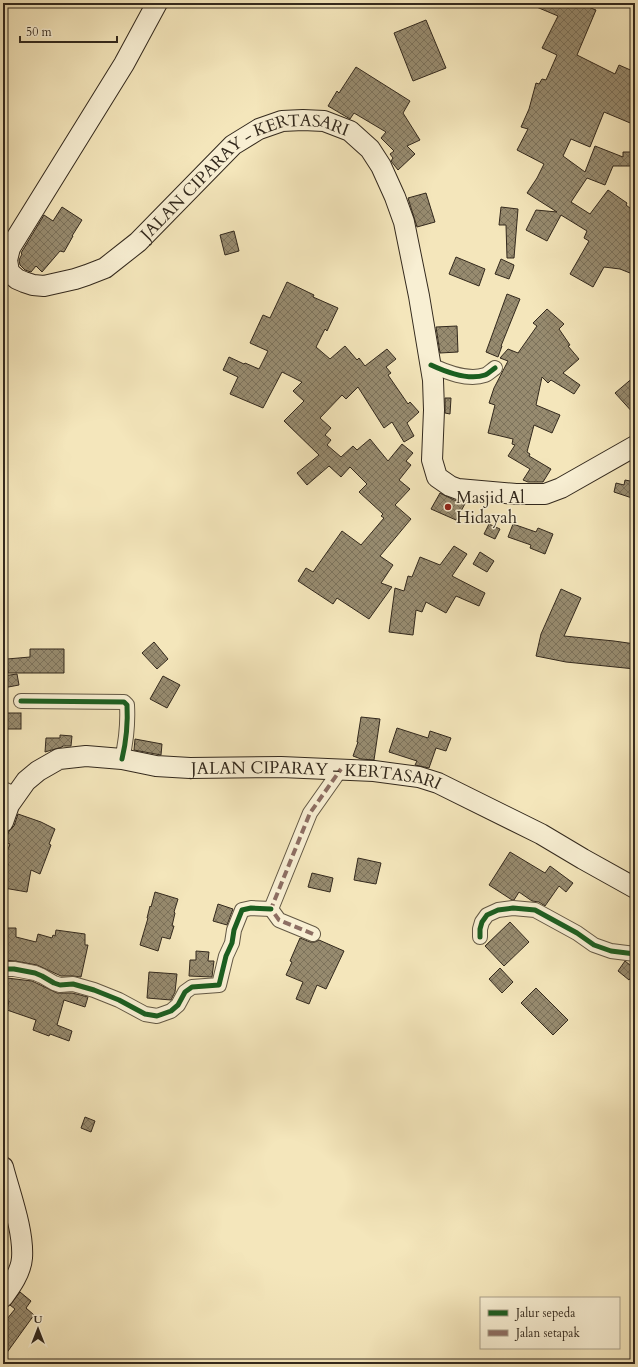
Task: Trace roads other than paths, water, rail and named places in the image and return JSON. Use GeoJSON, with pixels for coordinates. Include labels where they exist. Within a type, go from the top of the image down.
{"type":"FeatureCollection","features":[{"type":"Feature","properties":{"kind":"main road","name":"JALAN CIPARAY - KERTASARI"},"geometry":{"type":"LineString","coordinates":[[157,3],[124,64],[10,248],[7,260],[10,272],[17,279],[33,285],[44,286],[75,279],[105,268],[138,242],[233,145],[259,129],[282,121],[324,121],[350,131],[370,149],[381,166],[404,222],[431,365],[434,410],[432,460],[437,477],[450,486],[458,489],[516,494],[545,494],[561,488],[635,446]]}},
{"type":"Feature","properties":{"kind":"main road","name":"JALAN CIPARAY - KERTASARI"},"geometry":{"type":"LineString","coordinates":[[3,822],[9,805],[9,791],[26,781],[38,771],[59,759],[86,756],[122,759],[156,766],[190,768],[281,766],[374,771],[419,777],[438,783],[541,834],[635,888]]}},
{"type":"Feature","properties":{"kind":"main road"},"geometry":{"type":"LineString","coordinates":[[3,1167],[16,1214],[22,1245],[22,1260],[17,1274],[3,1297]]}},
{"type":"Feature","properties":{"kind":"street"},"geometry":{"type":"LineString","coordinates":[[431,365],[449,374],[475,377],[485,375],[495,368]]}},
{"type":"Feature","properties":{"kind":"street"},"geometry":{"type":"LineString","coordinates":[[21,701],[124,702],[127,705],[127,712],[125,745],[122,759]]}},
{"type":"Feature","properties":{"kind":"street"},"geometry":{"type":"LineString","coordinates":[[271,909],[310,813],[341,769]]}},
{"type":"Feature","properties":{"kind":"street"},"geometry":{"type":"LineString","coordinates":[[3,969],[14,969],[35,973],[60,984],[73,984],[94,990],[119,1000],[145,1014],[157,1016],[170,1011],[178,1005],[185,992],[192,987],[219,985],[226,956],[232,943],[234,930],[242,910],[251,908],[271,909]]}},
{"type":"Feature","properties":{"kind":"street"},"geometry":{"type":"LineString","coordinates":[[480,937],[482,922],[488,915],[498,910],[514,908],[535,910],[594,944],[611,951],[635,954]]}},
{"type":"Feature","properties":{"kind":"street"},"geometry":{"type":"LineString","coordinates":[[271,909],[279,920],[313,934]]}},
{"type":"Feature","properties":{"kind":"place","name":"Masjid Al Hidayah"},"geometry":{"type":"Point","coordinates":[448,507]}}]}
